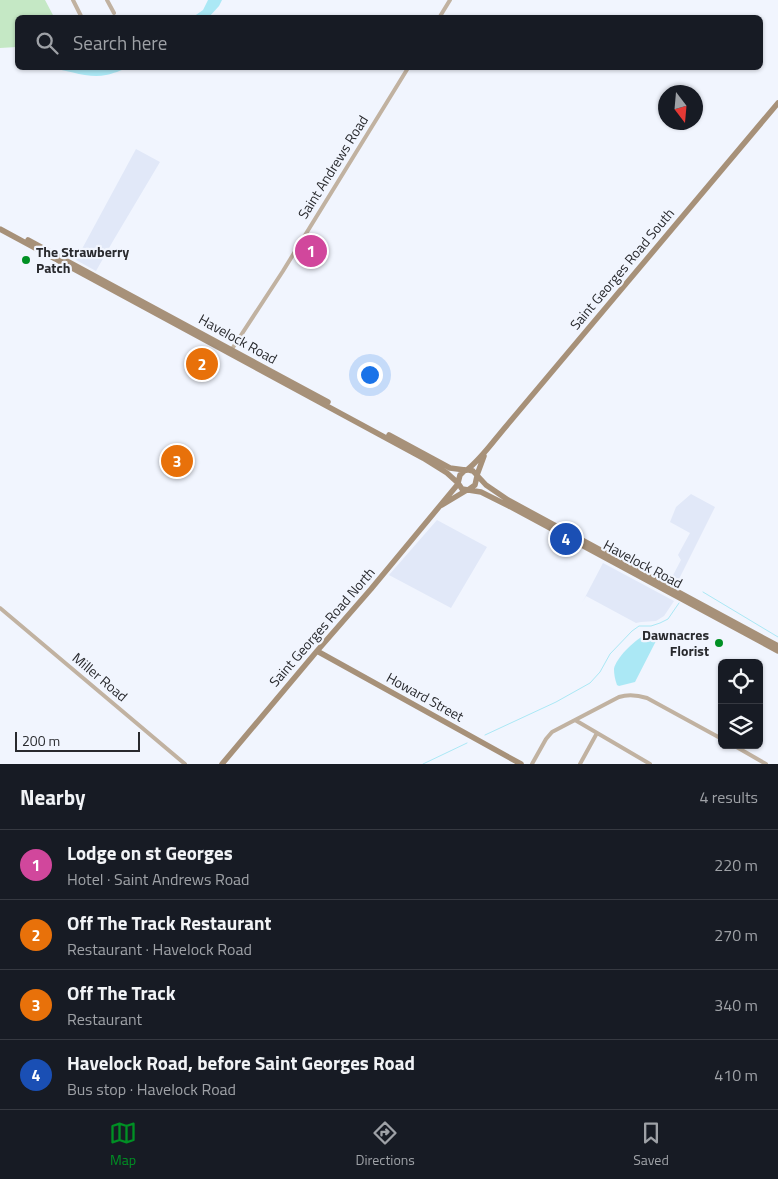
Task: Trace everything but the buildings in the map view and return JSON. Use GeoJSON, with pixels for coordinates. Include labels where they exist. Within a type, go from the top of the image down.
{"type":"FeatureCollection","features":[{"type":"Feature","properties":{"kind":"main road","name":"Saint Georges Road South"},"geometry":{"type":"LineString","coordinates":[[466,470],[486,452],[778,103]]}},
{"type":"Feature","properties":{"kind":"main road","name":"Havelock Road"},"geometry":{"type":"LineString","coordinates":[[0,224],[423,458],[447,473],[458,484]]}},
{"type":"Feature","properties":{"kind":"main road","name":"Havelock Road"},"geometry":{"type":"LineString","coordinates":[[0,229],[450,468],[466,470]]}},
{"type":"Feature","properties":{"kind":"main road","name":"Saint Georges Road South"},"geometry":{"type":"LineString","coordinates":[[477,475],[486,452]]}},
{"type":"Feature","properties":{"kind":"main road"},"geometry":{"type":"LineString","coordinates":[[466,470],[477,475],[475,485],[468,490],[462,489],[458,484],[460,475],[466,470]]}},
{"type":"Feature","properties":{"kind":"main road","name":"Havelock Road"},"geometry":{"type":"LineString","coordinates":[[477,475],[486,485],[508,500],[778,646]]}},
{"type":"Feature","properties":{"kind":"main road","name":"Saint Georges Road North"},"geometry":{"type":"LineString","coordinates":[[222,764],[458,484]]}},
{"type":"Feature","properties":{"kind":"main road","name":"Havelock Road"},"geometry":{"type":"LineString","coordinates":[[468,490],[481,492],[509,506],[778,651]]}},
{"type":"Feature","properties":{"kind":"main road","name":"Saint Georges Road North"},"geometry":{"type":"LineString","coordinates":[[440,506],[468,490]]}},
{"type":"Feature","properties":{"kind":"main road","name":"Howard Street"},"geometry":{"type":"LineString","coordinates":[[317,651],[521,764]]}},
{"type":"Feature","properties":{"kind":"street"},"geometry":{"type":"LineString","coordinates":[[73,0],[80,15]]}},
{"type":"Feature","properties":{"kind":"street"},"geometry":{"type":"LineString","coordinates":[[107,0],[114,13]]}},
{"type":"Feature","properties":{"kind":"street"},"geometry":{"type":"LineString","coordinates":[[440,15],[450,0]]}},
{"type":"Feature","properties":{"kind":"street","name":"Saint Andrews Road"},"geometry":{"type":"LineString","coordinates":[[230,351],[407,70]]}},
{"type":"Feature","properties":{"kind":"street","name":"Miller Road"},"geometry":{"type":"LineString","coordinates":[[0,608],[185,764]]}},
{"type":"Feature","properties":{"kind":"street"},"geometry":{"type":"LineString","coordinates":[[532,764],[552,732],[619,697],[627,695],[647,698],[718,737]]}},
{"type":"Feature","properties":{"kind":"street"},"geometry":{"type":"LineString","coordinates":[[575,720],[650,764]]}},
{"type":"Feature","properties":{"kind":"street"},"geometry":{"type":"LineString","coordinates":[[580,764],[597,733]]}},
{"type":"Feature","properties":{"kind":"street"},"geometry":{"type":"LineString","coordinates":[[739,749],[766,764]]}},
{"type":"Feature","properties":{"kind":"shaded area"},"geometry":{"type":"Polygon","coordinates":[[[136,149],[160,162],[96,271],[76,260],[136,149]]]}},
{"type":"Feature","properties":{"kind":"shaded area"},"geometry":{"type":"Polygon","coordinates":[[[691,494],[715,507],[677,583],[670,581],[681,560],[678,555],[690,533],[670,522],[676,507],[691,494]]]}},
{"type":"Feature","properties":{"kind":"shaded area"},"geometry":{"type":"Polygon","coordinates":[[[437,520],[487,547],[451,608],[389,575],[437,520]]]}},
{"type":"Feature","properties":{"kind":"shaded area"},"geometry":{"type":"Polygon","coordinates":[[[603,563],[674,601],[664,616],[656,621],[636,623],[586,596],[582,603],[603,563]]]}},
{"type":"Feature","properties":{"kind":"green space"},"geometry":{"type":"Polygon","coordinates":[[[0,0],[45,0],[53,15],[15,15],[15,47],[0,48],[0,0]]]}},
{"type":"Feature","properties":{"kind":"water"},"geometry":{"type":"Polygon","coordinates":[[[208,0],[222,0],[211,15],[196,15],[203,10],[208,0]]]}},
{"type":"Feature","properties":{"kind":"water"},"geometry":{"type":"Polygon","coordinates":[[[61,70],[122,70],[99,76],[61,70]]]}},
{"type":"Feature","properties":{"kind":"water"},"geometry":{"type":"Polygon","coordinates":[[[643,636],[653,636],[656,641],[635,682],[617,685],[614,673],[615,665],[626,650],[643,636]]]}},
{"type":"Feature","properties":{"kind":"waterway"},"geometry":{"type":"LineString","coordinates":[[703,592],[778,637]]}},
{"type":"Feature","properties":{"kind":"waterway"},"geometry":{"type":"LineString","coordinates":[[485,735],[556,702],[590,683],[600,672],[610,654],[632,631],[639,626],[651,626],[668,619],[679,603]]}},
{"type":"Feature","properties":{"kind":"waterway"},"geometry":{"type":"LineString","coordinates":[[423,764],[467,743]]}},
{"type":"Feature","properties":{"kind":"place","name":"Lodge on st Georges"},"geometry":{"type":"Point","coordinates":[311,251]}},
{"type":"Feature","properties":{"kind":"place","name":"The Strawberry Patch"},"geometry":{"type":"Point","coordinates":[26,260]}},
{"type":"Feature","properties":{"kind":"place","name":"Off The Track Restaurant"},"geometry":{"type":"Point","coordinates":[202,364]}},
{"type":"Feature","properties":{"kind":"place","name":"Off The Track"},"geometry":{"type":"Point","coordinates":[177,461]}},
{"type":"Feature","properties":{"kind":"place","name":"Havelock Road, before Saint Georges Road"},"geometry":{"type":"Point","coordinates":[566,539]}},
{"type":"Feature","properties":{"kind":"place","name":"Dawnacres Florist"},"geometry":{"type":"Point","coordinates":[719,643]}}]}
